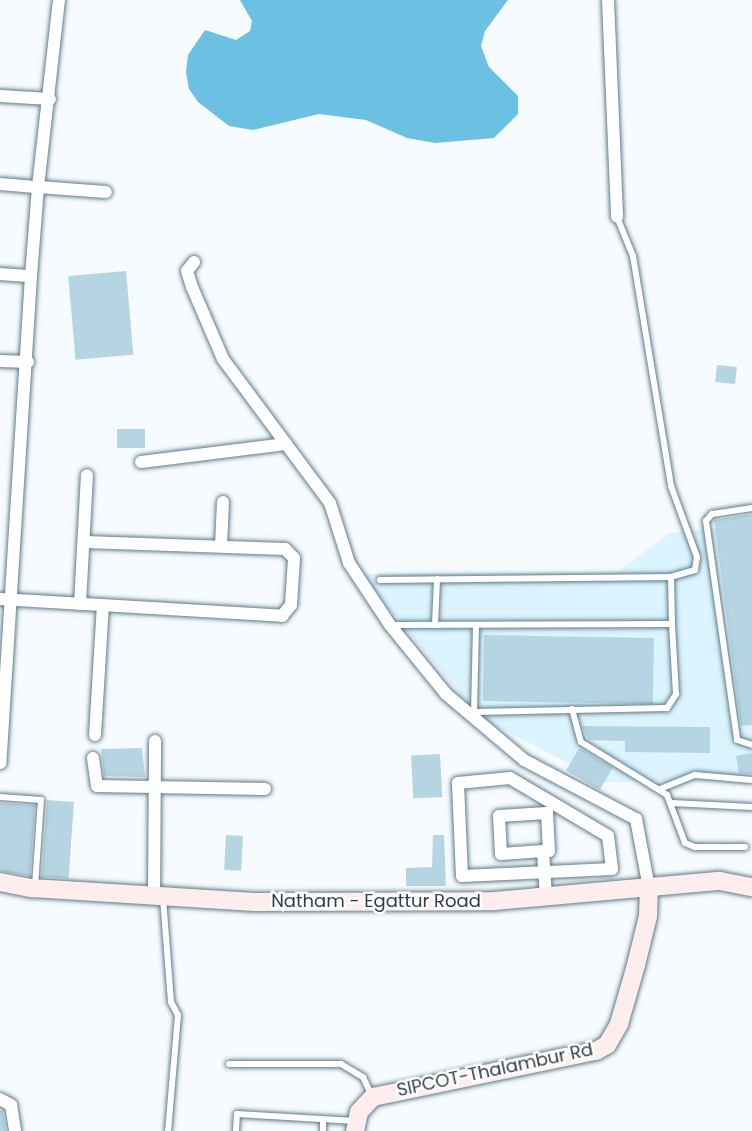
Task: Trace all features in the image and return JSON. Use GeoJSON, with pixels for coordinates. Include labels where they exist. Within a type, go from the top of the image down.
{"type":"FeatureCollection","features":[{"type":"Feature","properties":{"kind":"street"},"geometry":{"type":"LineString","coordinates":[[0,763],[6,599],[28,362],[38,187],[50,99],[58,0]]}},
{"type":"Feature","properties":{"kind":"street"},"geometry":{"type":"LineString","coordinates":[[608,0],[617,217]]}},
{"type":"Feature","properties":{"kind":"street"},"geometry":{"type":"LineString","coordinates":[[0,96],[50,99]]}},
{"type":"Feature","properties":{"kind":"street"},"geometry":{"type":"LineString","coordinates":[[0,184],[106,192]]}},
{"type":"Feature","properties":{"kind":"street","name":"SIPCOT-Thalambur Rd"},"geometry":{"type":"LineString","coordinates":[[194,262],[187,271],[191,287],[220,352],[330,503],[349,563],[390,625],[446,694],[524,760],[636,819],[649,888],[648,916],[636,965],[619,1024],[607,1045],[596,1051],[373,1097],[356,1126]]}},
{"type":"Feature","properties":{"kind":"street"},"geometry":{"type":"LineString","coordinates":[[0,274],[31,276]]}},
{"type":"Feature","properties":{"kind":"street"},"geometry":{"type":"LineString","coordinates":[[0,361],[28,362]]}},
{"type":"Feature","properties":{"kind":"street"},"geometry":{"type":"LineString","coordinates":[[141,462],[286,444]]}},
{"type":"Feature","properties":{"kind":"street"},"geometry":{"type":"LineString","coordinates":[[80,604],[87,475]]}},
{"type":"Feature","properties":{"kind":"street"},"geometry":{"type":"LineString","coordinates":[[221,546],[223,502]]}},
{"type":"Feature","properties":{"kind":"street"},"geometry":{"type":"LineString","coordinates":[[6,599],[282,615],[288,611],[293,554],[285,549],[84,541]]}},
{"type":"Feature","properties":{"kind":"street"},"geometry":{"type":"LineString","coordinates":[[95,734],[103,604]]}},
{"type":"Feature","properties":{"kind":"street"},"geometry":{"type":"LineString","coordinates":[[155,741],[158,895]]}},
{"type":"Feature","properties":{"kind":"street"},"geometry":{"type":"LineString","coordinates":[[93,758],[97,786],[265,789]]}},
{"type":"Feature","properties":{"kind":"street"},"geometry":{"type":"LineString","coordinates":[[510,778],[608,836],[612,869],[545,875],[463,876],[458,783],[510,778]]}},
{"type":"Feature","properties":{"kind":"street"},"geometry":{"type":"LineString","coordinates":[[547,813],[550,850],[542,851],[501,854],[499,816],[547,813]]}},
{"type":"Feature","properties":{"kind":"street"},"geometry":{"type":"LineString","coordinates":[[542,851],[546,897]]}},
{"type":"Feature","properties":{"kind":"street","name":"Natham - Egattur Road"},"geometry":{"type":"LineString","coordinates":[[0,882],[35,888],[255,902],[546,897],[720,881],[752,887]]}},
{"type":"Feature","properties":{"kind":"street"},"geometry":{"type":"LineString","coordinates":[[0,1100],[11,1105],[15,1131]]}},
{"type":"Feature","properties":{"kind":"lane"},"geometry":{"type":"LineString","coordinates":[[380,580],[671,578],[695,570],[697,557],[671,486],[633,256],[617,217]]}},
{"type":"Feature","properties":{"kind":"lane"},"geometry":{"type":"LineString","coordinates":[[752,508],[712,514],[706,521],[737,740],[752,745]]}},
{"type":"Feature","properties":{"kind":"lane"},"geometry":{"type":"LineString","coordinates":[[475,625],[474,712],[667,708],[676,694],[671,578]]}},
{"type":"Feature","properties":{"kind":"lane"},"geometry":{"type":"LineString","coordinates":[[435,625],[437,579]]}},
{"type":"Feature","properties":{"kind":"lane"},"geometry":{"type":"LineString","coordinates":[[390,625],[672,624]]}},
{"type":"Feature","properties":{"kind":"lane"},"geometry":{"type":"LineString","coordinates":[[572,709],[581,742],[660,789],[672,803],[685,843],[695,847],[745,847]]}},
{"type":"Feature","properties":{"kind":"lane"},"geometry":{"type":"LineString","coordinates":[[660,789],[687,776],[752,779]]}},
{"type":"Feature","properties":{"kind":"lane"},"geometry":{"type":"LineString","coordinates":[[0,797],[41,800],[35,888]]}},
{"type":"Feature","properties":{"kind":"lane"},"geometry":{"type":"LineString","coordinates":[[672,803],[752,807]]}},
{"type":"Feature","properties":{"kind":"lane"},"geometry":{"type":"LineString","coordinates":[[158,895],[171,1002],[178,1015],[168,1131]]}},
{"type":"Feature","properties":{"kind":"lane"},"geometry":{"type":"LineString","coordinates":[[229,1064],[341,1064],[363,1077],[373,1097]]}},
{"type":"Feature","properties":{"kind":"lane"},"geometry":{"type":"LineString","coordinates":[[236,1131],[237,1114],[324,1120],[356,1126]]}},
{"type":"Feature","properties":{"kind":"lane"},"geometry":{"type":"LineString","coordinates":[[323,1131],[324,1120]]}},
{"type":"Feature","properties":{"kind":"shaded area"},"geometry":{"type":"Polygon","coordinates":[[[752,525],[752,781],[604,782],[479,717],[360,574],[616,573],[670,533],[752,525]]]}},
{"type":"Feature","properties":{"kind":"water"},"geometry":{"type":"Polygon","coordinates":[[[240,0],[508,0],[485,31],[481,46],[489,67],[518,96],[518,114],[494,138],[435,143],[407,138],[366,120],[319,114],[253,130],[229,126],[198,102],[189,89],[186,72],[188,55],[205,30],[236,40],[250,31],[252,21],[240,0]]]}},
{"type":"Feature","properties":{"kind":"building"},"geometry":{"type":"Polygon","coordinates":[[[126,271],[133,355],[76,360],[68,276],[126,271]]]}},
{"type":"Feature","properties":{"kind":"building"},"geometry":{"type":"Polygon","coordinates":[[[717,365],[737,367],[735,384],[715,382],[717,365]]]}},
{"type":"Feature","properties":{"kind":"building"},"geometry":{"type":"Polygon","coordinates":[[[117,429],[145,429],[145,448],[117,448],[117,429]]]}},
{"type":"Feature","properties":{"kind":"building"},"geometry":{"type":"Polygon","coordinates":[[[752,514],[752,725],[741,726],[714,520],[752,514]]]}},
{"type":"Feature","properties":{"kind":"building"},"geometry":{"type":"Polygon","coordinates":[[[484,635],[654,638],[653,704],[483,701],[484,635]]]}},
{"type":"Feature","properties":{"kind":"building"},"geometry":{"type":"Polygon","coordinates":[[[582,726],[710,727],[710,753],[625,752],[625,741],[589,740],[582,726]]]}},
{"type":"Feature","properties":{"kind":"building"},"geometry":{"type":"Polygon","coordinates":[[[142,748],[145,777],[104,776],[101,749],[142,748]]]}},
{"type":"Feature","properties":{"kind":"building"},"geometry":{"type":"Polygon","coordinates":[[[579,748],[613,768],[600,790],[566,771],[579,748]]]}},
{"type":"Feature","properties":{"kind":"building"},"geometry":{"type":"Polygon","coordinates":[[[752,753],[752,774],[739,773],[736,756],[752,753]]]}},
{"type":"Feature","properties":{"kind":"building"},"geometry":{"type":"Polygon","coordinates":[[[440,754],[442,797],[413,798],[411,756],[440,754]]]}},
{"type":"Feature","properties":{"kind":"building"},"geometry":{"type":"Polygon","coordinates":[[[47,800],[74,802],[69,879],[42,877],[47,800]]]}},
{"type":"Feature","properties":{"kind":"building"},"geometry":{"type":"Polygon","coordinates":[[[0,803],[35,805],[30,876],[0,871],[0,803]]]}},
{"type":"Feature","properties":{"kind":"building"},"geometry":{"type":"Polygon","coordinates":[[[226,835],[243,836],[241,871],[224,870],[226,835]]]}},
{"type":"Feature","properties":{"kind":"building"},"geometry":{"type":"Polygon","coordinates":[[[433,835],[444,835],[446,886],[406,886],[406,868],[432,867],[433,835]]]}},
{"type":"Feature","properties":{"kind":"building"},"geometry":{"type":"Polygon","coordinates":[[[0,1110],[3,1111],[6,1131],[0,1131],[0,1110]]]}}]}
